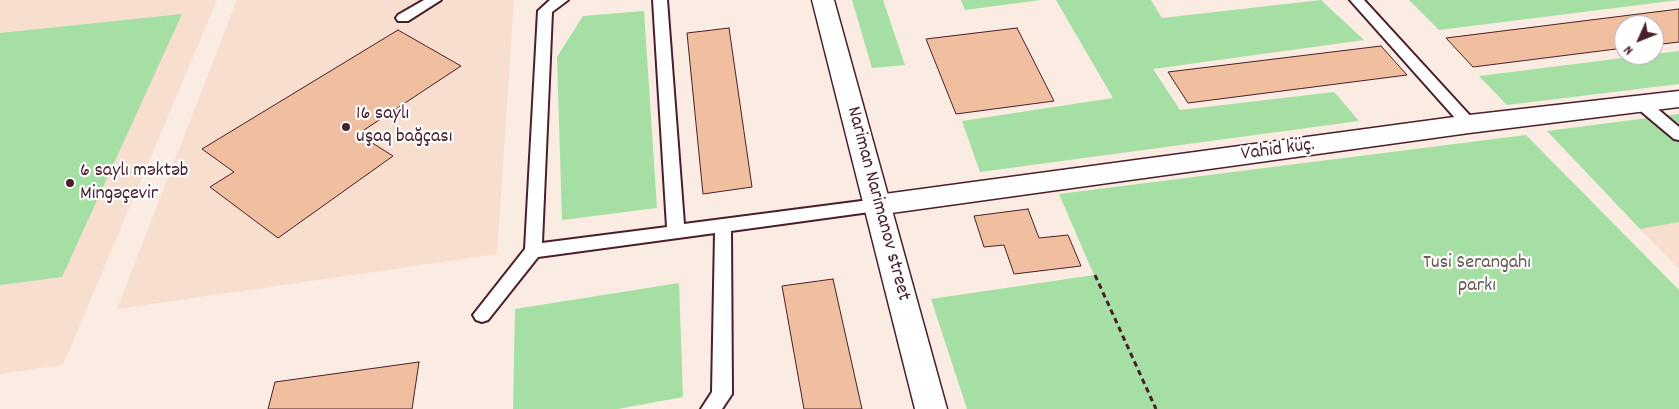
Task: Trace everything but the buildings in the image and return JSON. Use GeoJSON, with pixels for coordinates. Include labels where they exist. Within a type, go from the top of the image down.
{"type":"FeatureCollection","features":[{"type":"Feature","properties":{"kind":"street","name":"Nariman Narimanov street"},"geometry":{"type":"LineString","coordinates":[[823,0],[930,409]]}},
{"type":"Feature","properties":{"kind":"street","name":"Vahid küç."},"geometry":{"type":"LineString","coordinates":[[877,206],[1469,124],[1679,100]]}},
{"type":"Feature","properties":{"kind":"lane"},"geometry":{"type":"LineString","coordinates":[[403,18],[434,0]]}},
{"type":"Feature","properties":{"kind":"lane"},"geometry":{"type":"LineString","coordinates":[[482,315],[533,251],[545,12],[554,3],[561,0]]}},
{"type":"Feature","properties":{"kind":"lane"},"geometry":{"type":"LineString","coordinates":[[660,0],[676,232]]}},
{"type":"Feature","properties":{"kind":"lane"},"geometry":{"type":"LineString","coordinates":[[1357,0],[1469,124]]}},
{"type":"Feature","properties":{"kind":"lane"},"geometry":{"type":"LineString","coordinates":[[1642,104],[1679,135]]}},
{"type":"Feature","properties":{"kind":"lane"},"geometry":{"type":"LineString","coordinates":[[533,251],[877,206]]}},
{"type":"Feature","properties":{"kind":"lane"},"geometry":{"type":"LineString","coordinates":[[711,409],[722,394],[723,225]]}},
{"type":"Feature","properties":{"kind":"path"},"geometry":{"type":"LineString","coordinates":[[1095,275],[1156,409]]}},
{"type":"Feature","properties":{"kind":"shaded area","name":"6 saylı məktəb Mingəçevir"},"geometry":{"type":"Polygon","coordinates":[[[0,0],[217,0],[63,365],[0,374],[0,0]]]}},
{"type":"Feature","properties":{"kind":"shaded area","name":"16 saylı uşaq bağçası"},"geometry":{"type":"Polygon","coordinates":[[[237,0],[514,0],[497,254],[117,309],[237,0]]]}},
{"type":"Feature","properties":{"kind":"shaded area"},"geometry":{"type":"Polygon","coordinates":[[[1679,222],[1679,269],[1640,229],[1679,222]]]}},
{"type":"Feature","properties":{"kind":"green space"},"geometry":{"type":"Polygon","coordinates":[[[852,0],[883,0],[905,65],[872,68],[852,0]]]}},
{"type":"Feature","properties":{"kind":"green space"},"geometry":{"type":"Polygon","coordinates":[[[961,0],[1041,0],[965,10],[961,0]]]}},
{"type":"Feature","properties":{"kind":"green space"},"geometry":{"type":"Polygon","coordinates":[[[1056,0],[1151,0],[1162,18],[1321,0],[1364,40],[1153,69],[1180,110],[1334,92],[1359,121],[980,172],[962,121],[1113,98],[1056,0]]]}},
{"type":"Feature","properties":{"kind":"green space"},"geometry":{"type":"Polygon","coordinates":[[[1409,0],[1679,0],[1439,30],[1409,0]]]}},
{"type":"Feature","properties":{"kind":"green space"},"geometry":{"type":"Polygon","coordinates":[[[644,11],[657,208],[562,220],[557,57],[583,16],[644,11]]]}},
{"type":"Feature","properties":{"kind":"green space"},"geometry":{"type":"Polygon","coordinates":[[[182,14],[62,277],[0,285],[0,33],[182,14]]]}},
{"type":"Feature","properties":{"kind":"green space"},"geometry":{"type":"Polygon","coordinates":[[[1679,51],[1679,84],[1507,105],[1479,76],[1614,59],[1614,65],[1664,65],[1664,53],[1679,51]]]}},
{"type":"Feature","properties":{"kind":"green space"},"geometry":{"type":"Polygon","coordinates":[[[1679,114],[1679,222],[1640,229],[1547,131],[1679,114]]]}},
{"type":"Feature","properties":{"kind":"green space","name":"Tusi Serangahı parkı"},"geometry":{"type":"Polygon","coordinates":[[[1526,135],[1679,290],[1679,409],[967,409],[931,299],[1094,275],[1059,194],[1526,135]]]}},
{"type":"Feature","properties":{"kind":"green space"},"geometry":{"type":"Polygon","coordinates":[[[679,283],[683,397],[618,409],[513,409],[515,309],[679,283]]]}},
{"type":"Feature","properties":{"kind":"place","name":"16 saylı uşaq bağçası"},"geometry":{"type":"Point","coordinates":[346,127]}},
{"type":"Feature","properties":{"kind":"place","name":"6 saylı məktəb Mingəçevir"},"geometry":{"type":"Point","coordinates":[70,183]}}]}
